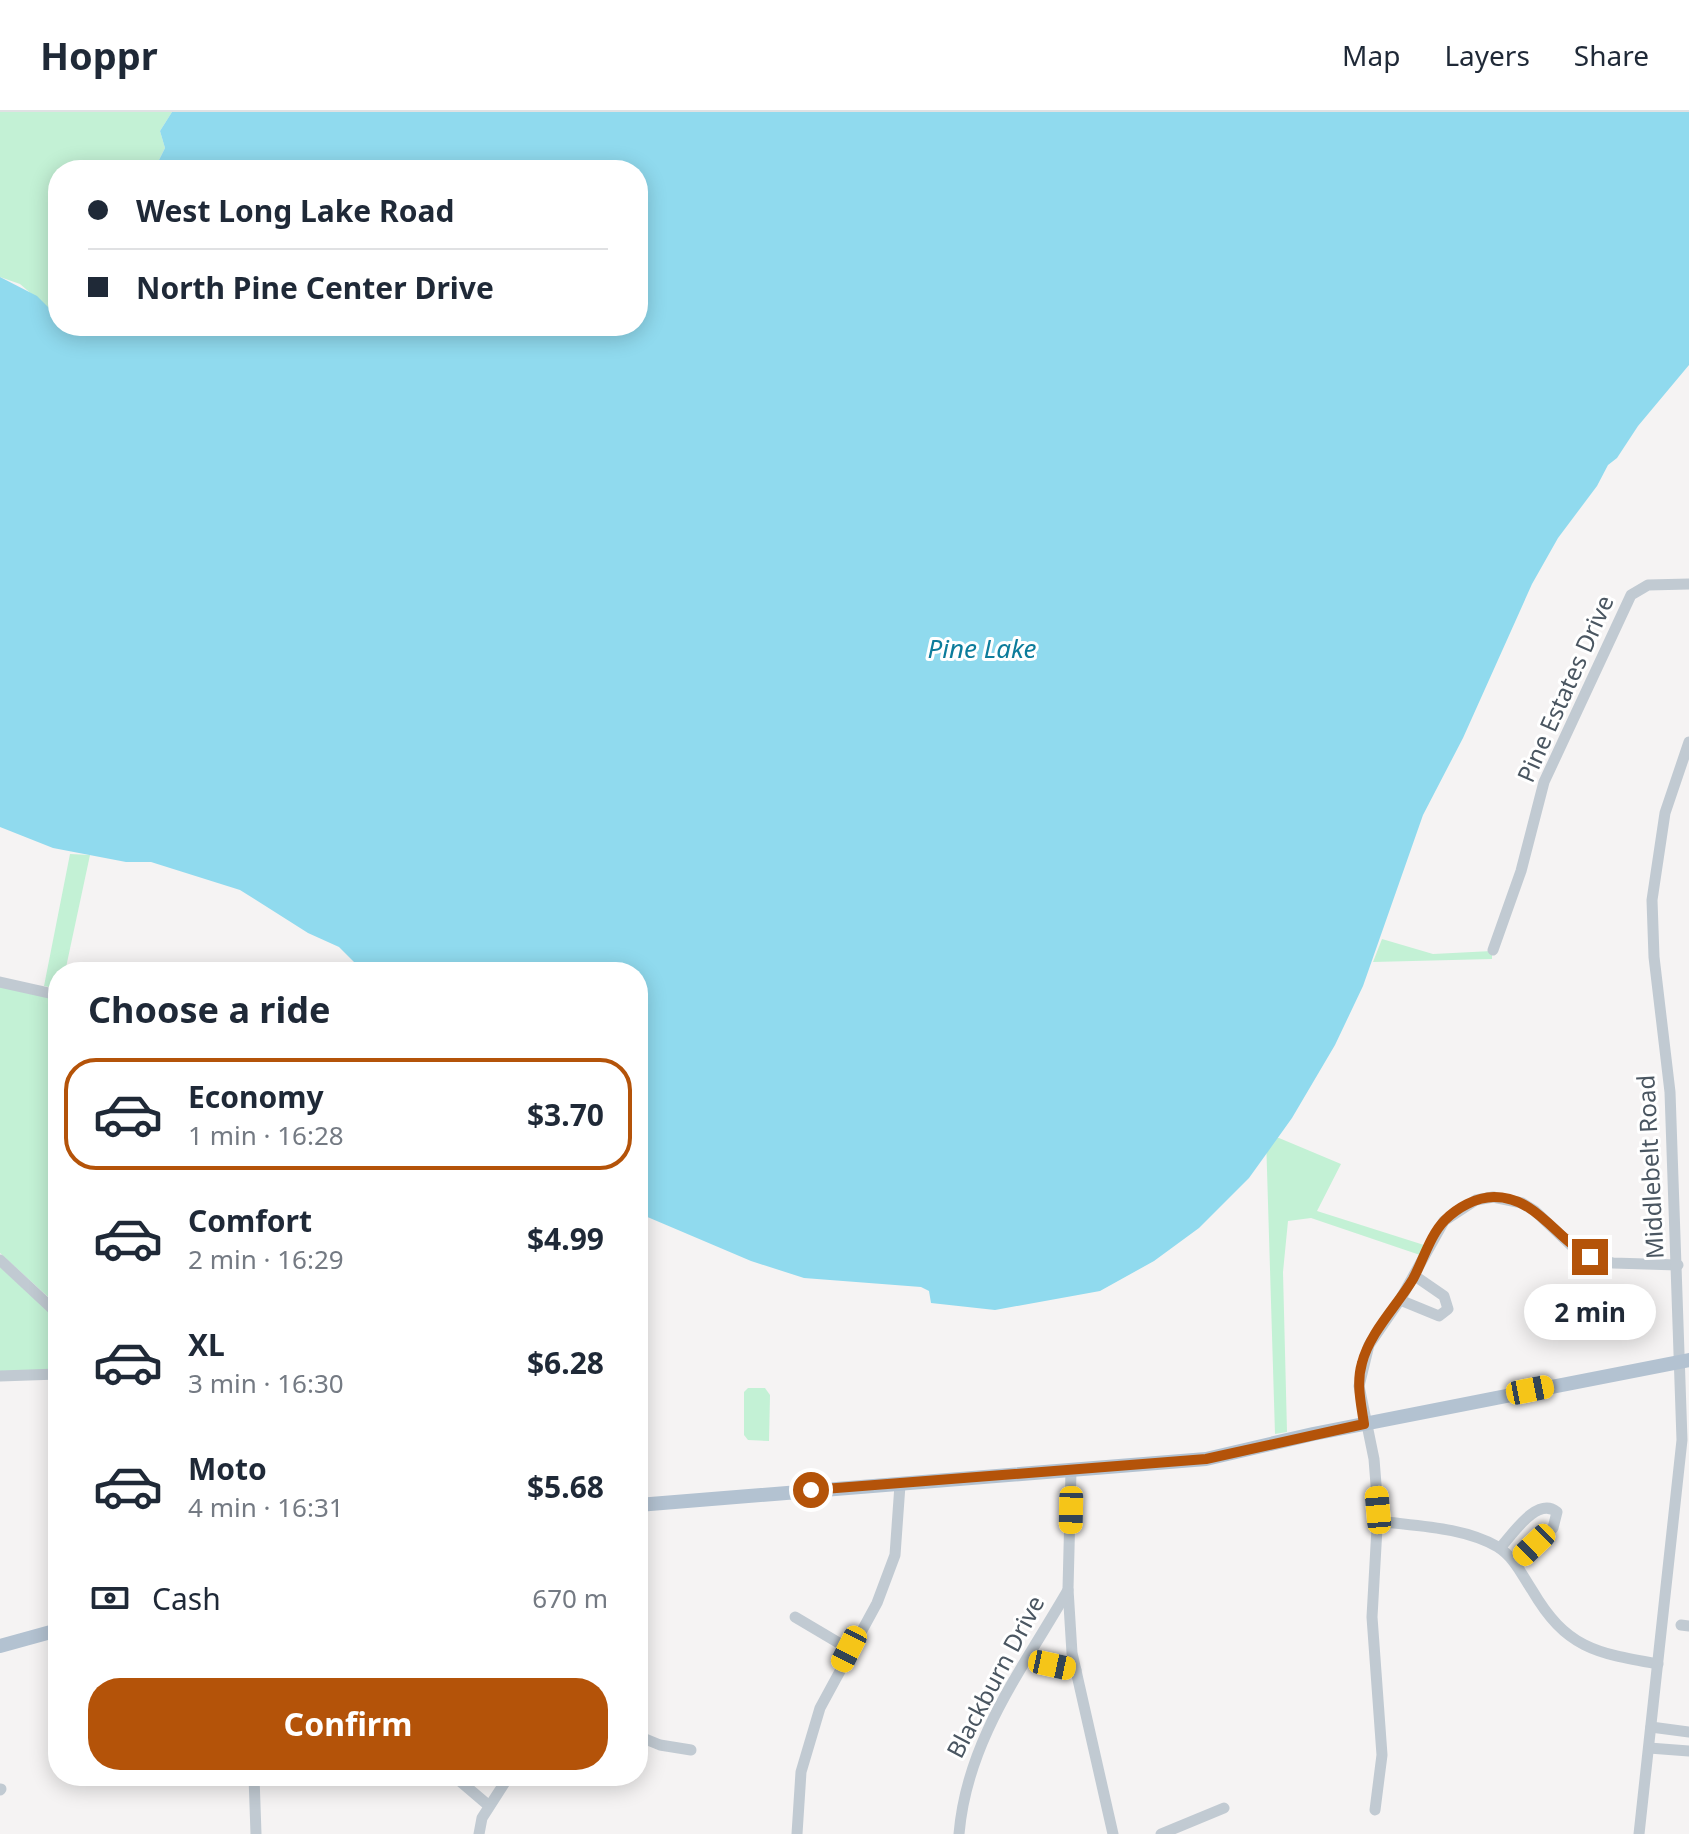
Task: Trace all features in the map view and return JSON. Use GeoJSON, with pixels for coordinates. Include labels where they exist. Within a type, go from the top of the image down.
{"type":"FeatureCollection","features":[{"type":"Feature","properties":{"kind":"main road"},"geometry":{"type":"LineString","coordinates":[[648,1504],[1216,1458],[1364,1424],[1685,1360]]}},
{"type":"Feature","properties":{"kind":"main road"},"geometry":{"type":"LineString","coordinates":[[0,1646],[48,1633]]}},
{"type":"Feature","properties":{"kind":"street","name":"Pine Estates Drive"},"geometry":{"type":"LineString","coordinates":[[1493,950],[1521,871],[1544,782],[1631,595],[1648,585],[1689,584]]}},
{"type":"Feature","properties":{"kind":"street","name":"Middlebelt Road"},"geometry":{"type":"LineString","coordinates":[[1639,1834],[1682,1440],[1685,1360],[1668,1063],[1654,957],[1652,900],[1665,813],[1689,742]]}},
{"type":"Feature","properties":{"kind":"street"},"geometry":{"type":"LineString","coordinates":[[0,982],[48,993]]}},
{"type":"Feature","properties":{"kind":"street"},"geometry":{"type":"LineString","coordinates":[[1375,1810],[1382,1755],[1372,1617],[1378,1521],[1374,1459],[1364,1424],[1359,1386],[1362,1362],[1369,1345],[1415,1276],[1444,1221],[1464,1206],[1493,1197],[1522,1203],[1535,1211],[1575,1249],[1590,1257],[1613,1263],[1678,1265]]}},
{"type":"Feature","properties":{"kind":"street"},"geometry":{"type":"LineString","coordinates":[[0,1260],[48,1305]]}},
{"type":"Feature","properties":{"kind":"street"},"geometry":{"type":"LineString","coordinates":[[1400,1300],[1439,1316],[1448,1309],[1444,1296],[1415,1276]]}},
{"type":"Feature","properties":{"kind":"street"},"geometry":{"type":"LineString","coordinates":[[0,1376],[48,1374]]}},
{"type":"Feature","properties":{"kind":"street"},"geometry":{"type":"LineString","coordinates":[[1071,1471],[1068,1589],[1076,1670],[1113,1834]]}},
{"type":"Feature","properties":{"kind":"street"},"geometry":{"type":"LineString","coordinates":[[797,1834],[801,1772],[820,1708],[849,1649],[877,1603],[895,1555],[900,1485]]}},
{"type":"Feature","properties":{"kind":"street"},"geometry":{"type":"LineString","coordinates":[[1500,1548],[1535,1511],[1542,1507],[1557,1512],[1553,1528],[1515,1563]]}},
{"type":"Feature","properties":{"kind":"street"},"geometry":{"type":"LineString","coordinates":[[1378,1521],[1475,1537],[1500,1548],[1515,1563],[1544,1611],[1568,1638],[1603,1654],[1658,1664]]}},
{"type":"Feature","properties":{"kind":"street","name":"Blackburn Drive"},"geometry":{"type":"LineString","coordinates":[[959,1834],[962,1797],[975,1753],[1068,1589]]}},
{"type":"Feature","properties":{"kind":"street"},"geometry":{"type":"LineString","coordinates":[[795,1617],[849,1649]]}},
{"type":"Feature","properties":{"kind":"street"},"geometry":{"type":"LineString","coordinates":[[1028,1660],[1076,1670]]}},
{"type":"Feature","properties":{"kind":"street"},"geometry":{"type":"LineString","coordinates":[[1651,1727],[1689,1732]]}},
{"type":"Feature","properties":{"kind":"street"},"geometry":{"type":"LineString","coordinates":[[648,1740],[691,1750]]}},
{"type":"Feature","properties":{"kind":"street"},"geometry":{"type":"LineString","coordinates":[[1649,1748],[1689,1751]]}},
{"type":"Feature","properties":{"kind":"street"},"geometry":{"type":"LineString","coordinates":[[254,1786],[256,1834]]}},
{"type":"Feature","properties":{"kind":"street"},"geometry":{"type":"LineString","coordinates":[[466,1786],[488,1805]]}},
{"type":"Feature","properties":{"kind":"street"},"geometry":{"type":"LineString","coordinates":[[479,1834],[488,1805],[502,1786]]}},
{"type":"Feature","properties":{"kind":"street"},"geometry":{"type":"LineString","coordinates":[[1161,1834],[1224,1808]]}},
{"type":"Feature","properties":{"kind":"green space"},"geometry":{"type":"Polygon","coordinates":[[[0,112],[172,112],[160,131],[165,148],[159,160],[48,160],[48,308],[20,284],[0,277],[0,112]]]}},
{"type":"Feature","properties":{"kind":"green space"},"geometry":{"type":"Polygon","coordinates":[[[70,854],[90,855],[67,962],[49,962],[70,854]]]}},
{"type":"Feature","properties":{"kind":"green space"},"geometry":{"type":"Polygon","coordinates":[[[1382,939],[1433,954],[1492,951],[1492,959],[1373,962],[1382,939]]]}},
{"type":"Feature","properties":{"kind":"green space"},"geometry":{"type":"Polygon","coordinates":[[[48,966],[48,987],[44,986],[48,966]]]}},
{"type":"Feature","properties":{"kind":"green space"},"geometry":{"type":"Polygon","coordinates":[[[0,986],[48,997],[48,1297],[0,1253],[0,986]]]}},
{"type":"Feature","properties":{"kind":"green space"},"geometry":{"type":"Polygon","coordinates":[[[1266,1137],[1279,1138],[1341,1164],[1317,1211],[1424,1245],[1420,1255],[1311,1218],[1288,1221],[1283,1272],[1287,1432],[1275,1434],[1266,1137]]]}},
{"type":"Feature","properties":{"kind":"green space"},"geometry":{"type":"Polygon","coordinates":[[[0,1267],[48,1311],[48,1371],[0,1373],[0,1267]]]}},
{"type":"Feature","properties":{"kind":"green space"},"geometry":{"type":"Polygon","coordinates":[[[748,1388],[765,1388],[770,1395],[769,1441],[748,1440],[744,1435],[744,1392],[748,1388]]]}},
{"type":"Feature","properties":{"kind":"water","name":"Pine Lake"},"geometry":{"type":"Polygon","coordinates":[[[172,112],[1689,112],[1689,365],[1638,426],[1617,458],[1608,465],[1597,486],[1558,538],[1532,584],[1463,738],[1423,815],[1363,986],[1335,1045],[1292,1118],[1249,1178],[1199,1228],[1154,1261],[1100,1291],[995,1310],[931,1303],[929,1291],[921,1287],[804,1278],[751,1261],[648,1217],[648,962],[354,962],[339,947],[308,933],[240,890],[151,862],[126,862],[53,848],[0,827],[0,277],[37,296],[48,307],[48,336],[648,336],[648,160],[159,160],[165,148],[160,131],[172,112]]]}},
{"type":"Feature","properties":{"kind":"route"},"geometry":{"type":"LineString","coordinates":[[811,1490],[1206,1459],[1364,1424],[1359,1376],[1369,1345],[1415,1276],[1444,1221],[1464,1206],[1493,1197],[1522,1203],[1535,1211],[1575,1249],[1590,1257]]}}]}
